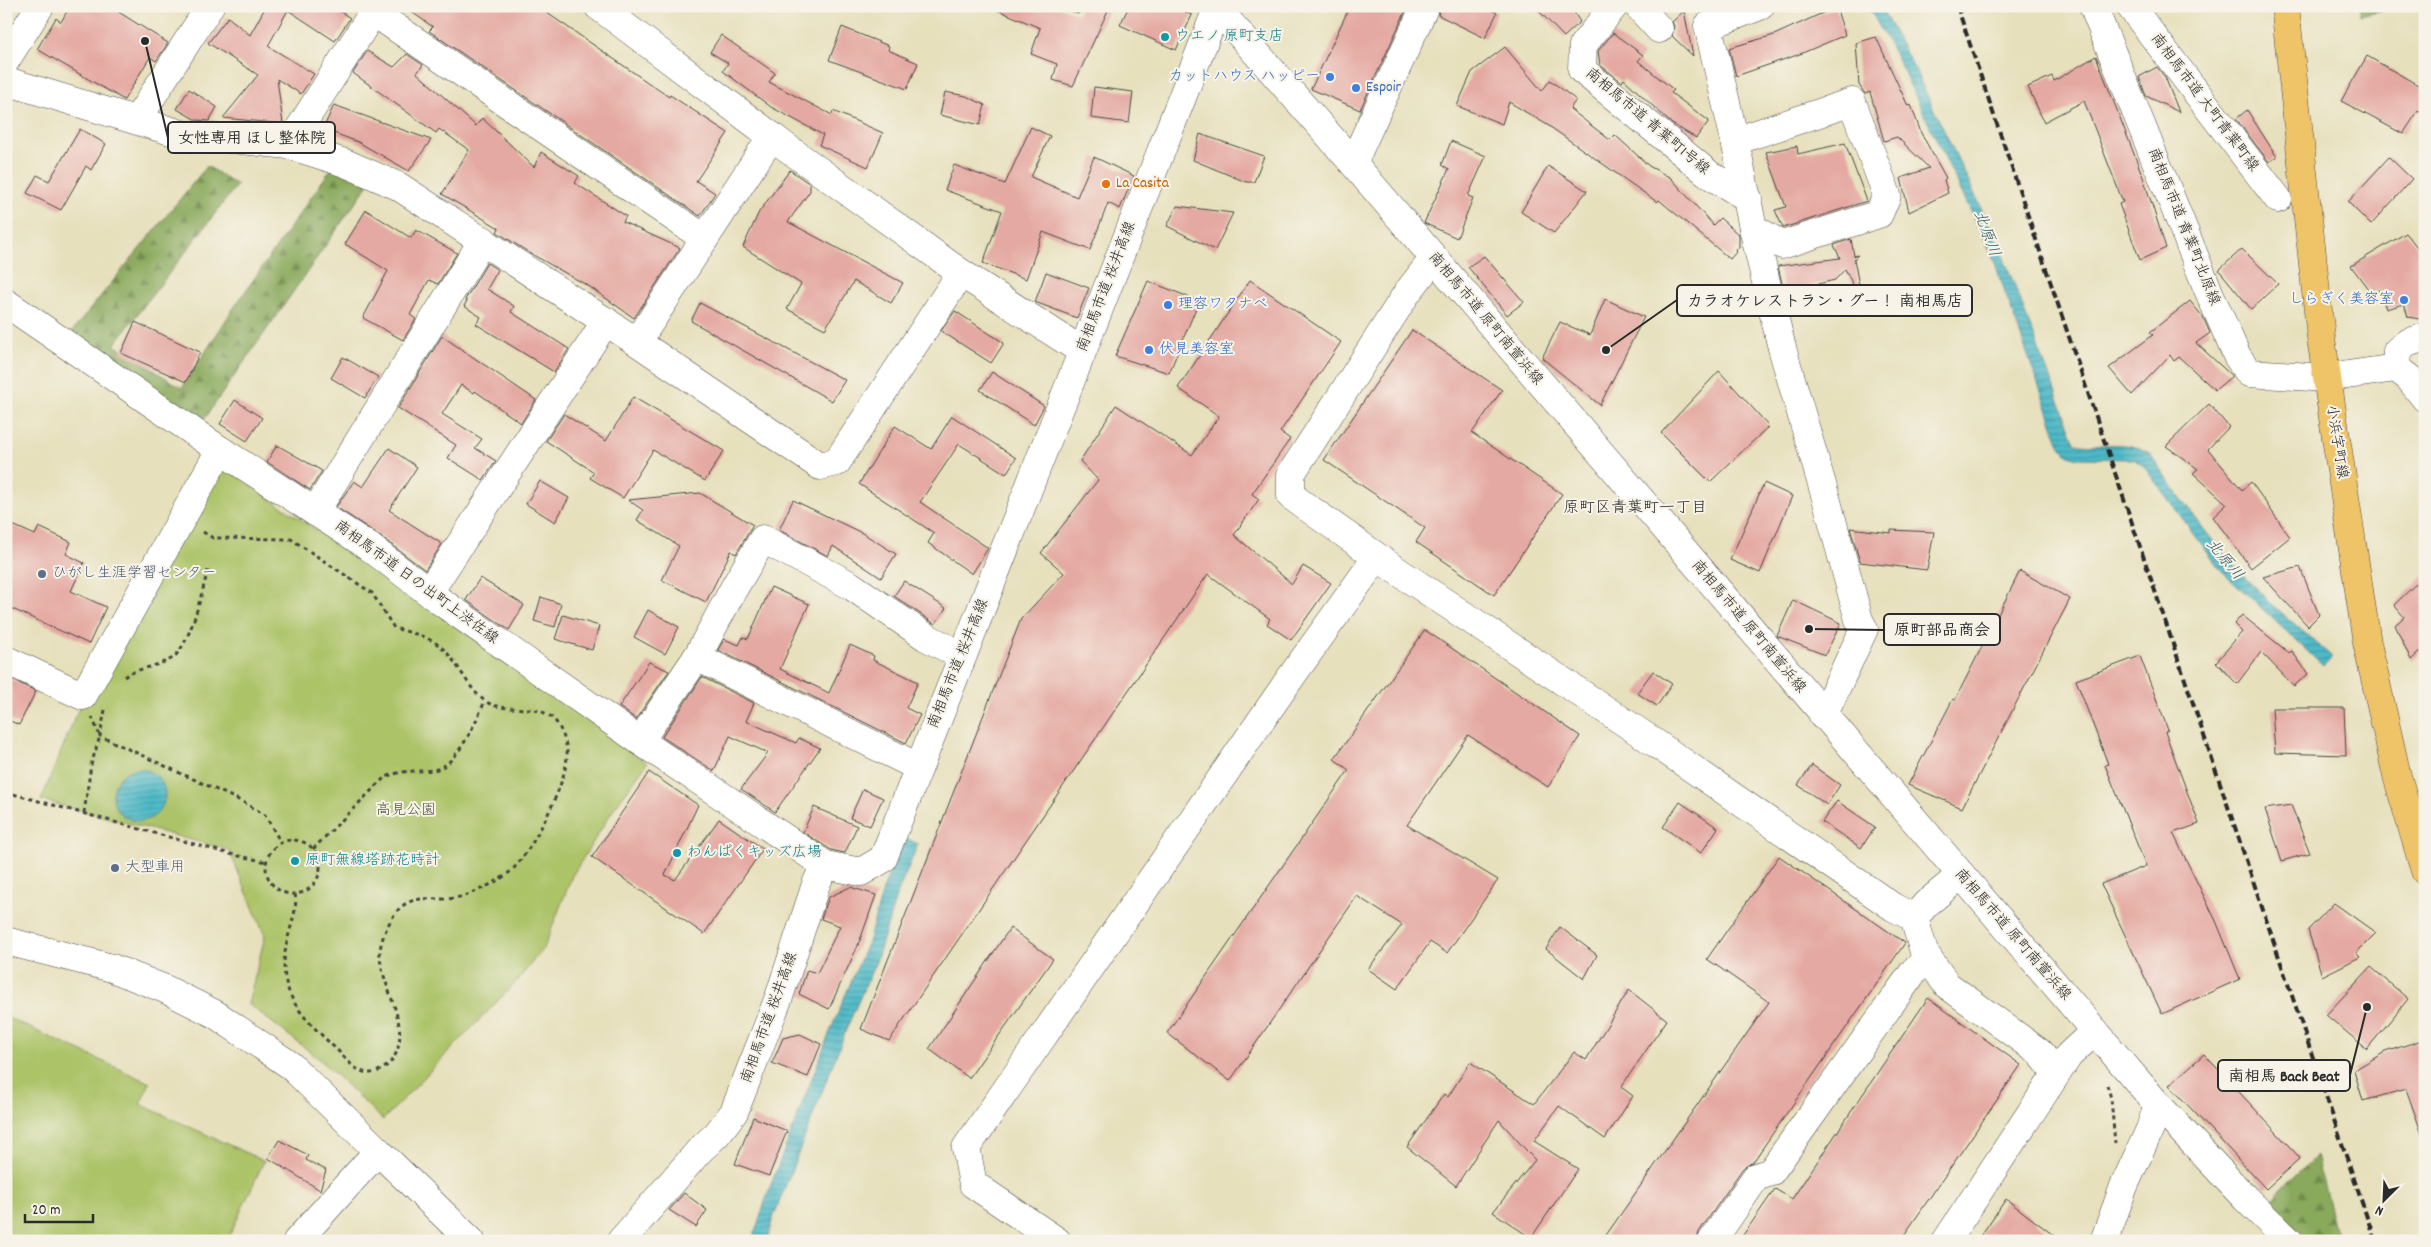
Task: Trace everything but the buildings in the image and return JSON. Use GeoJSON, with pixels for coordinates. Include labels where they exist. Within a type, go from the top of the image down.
{"type":"FeatureCollection","features":[{"type":"Feature","properties":{"kind":"main road","name":"小浜字町線"},"geometry":{"type":"LineString","coordinates":[[2285,6],[2327,378],[2367,643],[2397,776],[2425,871]]}},
{"type":"Feature","properties":{"kind":"street"},"geometry":{"type":"LineString","coordinates":[[6,60],[40,6]]}},
{"type":"Feature","properties":{"kind":"street"},"geometry":{"type":"LineString","coordinates":[[136,120],[210,6]]}},
{"type":"Feature","properties":{"kind":"street"},"geometry":{"type":"LineString","coordinates":[[598,6],[772,136],[961,273],[1082,351]]}},
{"type":"Feature","properties":{"kind":"street"},"geometry":{"type":"LineString","coordinates":[[1353,163],[1424,6]]}},
{"type":"Feature","properties":{"kind":"street","name":"南相馬市道 青葉町1号線"},"geometry":{"type":"LineString","coordinates":[[1614,6],[1583,45],[1582,70],[1710,175],[1748,198]]}},
{"type":"Feature","properties":{"kind":"street"},"geometry":{"type":"LineString","coordinates":[[1638,6],[1659,29]]}},
{"type":"Feature","properties":{"kind":"street"},"geometry":{"type":"LineString","coordinates":[[1760,6],[1708,26],[1782,348],[1859,620],[1864,629],[1823,716]]}},
{"type":"Feature","properties":{"kind":"street","name":"南相馬市道 青葉町北原線"},"geometry":{"type":"LineString","coordinates":[[2093,6],[2237,356],[2249,373],[2327,378]]}},
{"type":"Feature","properties":{"kind":"street","name":"南相馬市道 大町青葉町線"},"geometry":{"type":"LineString","coordinates":[[2130,6],[2278,199]]}},
{"type":"Feature","properties":{"kind":"street","name":"南相馬市道 原町南萱浜線"},"geometry":{"type":"LineString","coordinates":[[1217,7],[1353,163],[1823,716],[2158,1105],[2246,1199],[2289,1241]]}},
{"type":"Feature","properties":{"kind":"street","name":"南相馬市道 桜井高線"},"geometry":{"type":"LineString","coordinates":[[621,1241],[699,1151],[717,1134],[734,1112],[752,1070],[816,884],[825,865],[861,872],[882,860],[1217,7]]}},
{"type":"Feature","properties":{"kind":"street"},"geometry":{"type":"LineString","coordinates":[[289,145],[375,9],[704,238]]}},
{"type":"Feature","properties":{"kind":"street"},"geometry":{"type":"LineString","coordinates":[[6,81],[181,134],[289,145],[345,163],[398,186],[637,342],[820,466],[837,462],[961,273]]}},
{"type":"Feature","properties":{"kind":"street"},"geometry":{"type":"LineString","coordinates":[[1734,141],[1852,102],[1887,194],[1879,214],[1782,245],[1753,228]]}},
{"type":"Feature","properties":{"kind":"street"},"geometry":{"type":"LineString","coordinates":[[637,342],[772,136]]}},
{"type":"Feature","properties":{"kind":"street"},"geometry":{"type":"LineString","coordinates":[[315,512],[483,240]]}},
{"type":"Feature","properties":{"kind":"street"},"geometry":{"type":"LineString","coordinates":[[1434,258],[1407,293],[1290,474],[1291,496],[1377,557],[1645,736],[1893,908],[1914,918],[1924,952],[1948,985],[2039,1052],[2057,1073]]}},
{"type":"Feature","properties":{"kind":"street","name":"南相馬市道 日の出町上渋佐線"},"geometry":{"type":"LineString","coordinates":[[6,303],[220,450],[368,546],[429,592],[640,742],[825,865]]}},
{"type":"Feature","properties":{"kind":"street"},"geometry":{"type":"LineString","coordinates":[[429,592],[606,322]]}},
{"type":"Feature","properties":{"kind":"street"},"geometry":{"type":"LineString","coordinates":[[2396,368],[2397,351],[2407,343],[2425,337]]}},
{"type":"Feature","properties":{"kind":"street"},"geometry":{"type":"LineString","coordinates":[[2327,378],[2396,368],[2409,378],[2425,398]]}},
{"type":"Feature","properties":{"kind":"street"},"geometry":{"type":"LineString","coordinates":[[6,660],[95,700],[182,520],[220,450]]}},
{"type":"Feature","properties":{"kind":"street"},"geometry":{"type":"LineString","coordinates":[[640,742],[697,657],[734,588],[764,538],[850,585],[926,637],[962,656]]}},
{"type":"Feature","properties":{"kind":"street"},"geometry":{"type":"LineString","coordinates":[[1057,1241],[973,1184],[966,1148],[1291,677],[1377,557]]}},
{"type":"Feature","properties":{"kind":"street"},"geometry":{"type":"LineString","coordinates":[[697,657],[918,766]]}},
{"type":"Feature","properties":{"kind":"street"},"geometry":{"type":"LineString","coordinates":[[1914,918],[1961,875]]}},
{"type":"Feature","properties":{"kind":"street"},"geometry":{"type":"LineString","coordinates":[[6,941],[112,968],[165,989],[215,1014],[290,1065],[471,1241]]}},
{"type":"Feature","properties":{"kind":"street"},"geometry":{"type":"LineString","coordinates":[[1712,1241],[1756,1177],[1771,1172],[1914,971],[1929,960]]}},
{"type":"Feature","properties":{"kind":"street"},"geometry":{"type":"LineString","coordinates":[[1946,1241],[2069,1055],[2095,1031]]}},
{"type":"Feature","properties":{"kind":"street"},"geometry":{"type":"LineString","coordinates":[[2104,1241],[2124,1186],[2150,1129],[2158,1105]]}},
{"type":"Feature","properties":{"kind":"street"},"geometry":{"type":"LineString","coordinates":[[297,1241],[378,1151]]}},
{"type":"Feature","properties":{"kind":"path"},"geometry":{"type":"LineString","coordinates":[[182,520],[213,538],[291,540],[372,593],[394,628],[426,637],[444,649],[457,668],[485,701],[500,707],[537,711],[549,716],[561,732],[568,753],[566,767],[533,843],[513,869],[500,879],[467,895],[454,898],[417,898],[408,902],[394,915],[386,930],[379,954],[397,1019],[400,1039],[395,1056],[388,1066],[377,1072],[368,1073],[360,1071],[349,1062],[302,1015],[288,993],[284,954],[297,904],[296,894]]}},
{"type":"Feature","properties":{"kind":"path"},"geometry":{"type":"LineString","coordinates":[[122,679],[166,661],[178,653],[188,634],[208,570]]}},
{"type":"Feature","properties":{"kind":"path"},"geometry":{"type":"LineString","coordinates":[[84,813],[91,765],[100,736],[95,700]]}},
{"type":"Feature","properties":{"kind":"path"},"geometry":{"type":"LineString","coordinates":[[95,700],[100,736]]}},
{"type":"Feature","properties":{"kind":"path"},"geometry":{"type":"LineString","coordinates":[[313,849],[383,778],[394,772],[433,770],[447,764],[472,728],[485,701]]}},
{"type":"Feature","properties":{"kind":"path"},"geometry":{"type":"LineString","coordinates":[[100,736],[250,806],[265,815],[282,843]]}},
{"type":"Feature","properties":{"kind":"path"},"geometry":{"type":"LineString","coordinates":[[6,792],[230,854],[267,862]]}},
{"type":"Feature","properties":{"kind":"path"},"geometry":{"type":"LineString","coordinates":[[296,841],[313,849],[320,862],[317,880],[312,887],[296,894],[287,894],[273,885],[266,870],[267,862],[270,854],[282,843],[296,841]]}},
{"type":"Feature","properties":{"kind":"path"},"geometry":{"type":"LineString","coordinates":[[2105,1079],[2114,1124],[2115,1143],[2113,1151]]}},
{"type":"Feature","properties":{"kind":"green space"},"geometry":{"type":"Polygon","coordinates":[[[2360,6],[2402,6],[2360,15],[2360,6]]]}},
{"type":"Feature","properties":{"kind":"green space"},"geometry":{"type":"Polygon","coordinates":[[[207,166],[237,185],[114,345],[182,388],[235,306],[331,169],[370,182],[200,425],[69,335],[207,166]]]}},
{"type":"Feature","properties":{"kind":"green space","name":"高見公園"},"geometry":{"type":"Polygon","coordinates":[[[222,466],[414,596],[647,763],[613,810],[572,876],[545,946],[518,980],[383,1120],[317,1057],[248,1004],[265,936],[229,850],[41,800],[78,710],[222,466]]]}},
{"type":"Feature","properties":{"kind":"green space"},"geometry":{"type":"Polygon","coordinates":[[[6,1017],[150,1083],[140,1104],[264,1161],[227,1241],[6,1241],[6,1017]]]}},
{"type":"Feature","properties":{"kind":"green space"},"geometry":{"type":"Polygon","coordinates":[[[2316,1156],[2334,1224],[2341,1241],[2311,1241],[2267,1203],[2316,1156]]]}},
{"type":"Feature","properties":{"kind":"water","name":"北原川"},"geometry":{"type":"Polygon","coordinates":[[[1868,6],[1880,6],[1915,70],[1999,245],[2075,443],[2132,446],[2149,453],[2202,527],[2237,569],[2271,603],[2332,657],[2323,666],[2219,568],[2145,468],[2134,459],[2078,458],[2066,454],[2059,442],[1991,253],[1898,60],[1868,6]]]}},
{"type":"Feature","properties":{"kind":"water"},"geometry":{"type":"Polygon","coordinates":[[[134,769],[144,769],[154,773],[161,780],[165,795],[161,810],[154,817],[144,821],[134,821],[124,817],[117,810],[113,800],[113,790],[117,780],[124,773],[134,769]]]}},
{"type":"Feature","properties":{"kind":"water"},"geometry":{"type":"Polygon","coordinates":[[[903,837],[918,844],[896,897],[877,959],[848,1025],[772,1221],[767,1241],[752,1241],[770,1187],[829,1034],[869,939],[883,890],[903,837]]]}},
{"type":"Feature","properties":{"kind":"railway"},"geometry":{"type":"LineString","coordinates":[[1957,6],[2375,1241]]}},
{"type":"Feature","properties":{"kind":"place","name":"ウエノ 原町支店"},"geometry":{"type":"Point","coordinates":[1165,37]}},
{"type":"Feature","properties":{"kind":"place","name":"女性専用 ほし整体院"},"geometry":{"type":"Point","coordinates":[145,41]}},
{"type":"Feature","properties":{"kind":"place","name":"カットハウス ハッピー"},"geometry":{"type":"Point","coordinates":[1330,77]}},
{"type":"Feature","properties":{"kind":"place","name":"Espoir"},"geometry":{"type":"Point","coordinates":[1356,88]}},
{"type":"Feature","properties":{"kind":"place","name":"La Casita"},"geometry":{"type":"Point","coordinates":[1106,184]}},
{"type":"Feature","properties":{"kind":"place","name":"しらぎく美容室"},"geometry":{"type":"Point","coordinates":[2404,300]}},
{"type":"Feature","properties":{"kind":"place","name":"理容ワタナベ"},"geometry":{"type":"Point","coordinates":[1168,305]}},
{"type":"Feature","properties":{"kind":"place","name":"伏見美容室"},"geometry":{"type":"Point","coordinates":[1149,350]}},
{"type":"Feature","properties":{"kind":"place","name":"カラオケレストラン・グー！ 南相馬店"},"geometry":{"type":"Point","coordinates":[1606,350]}},
{"type":"Feature","properties":{"kind":"place","name":"ひがし生涯学習センター"},"geometry":{"type":"Point","coordinates":[42,574]}},
{"type":"Feature","properties":{"kind":"place","name":"原町部品商会"},"geometry":{"type":"Point","coordinates":[1809,629]}},
{"type":"Feature","properties":{"kind":"place","name":"わんぱくキッズ広場"},"geometry":{"type":"Point","coordinates":[677,853]}},
{"type":"Feature","properties":{"kind":"place","name":"原町無線塔跡花時計"},"geometry":{"type":"Point","coordinates":[295,861]}},
{"type":"Feature","properties":{"kind":"place","name":"大型車用"},"geometry":{"type":"Point","coordinates":[115,868]}},
{"type":"Feature","properties":{"kind":"place","name":"南相馬 Back Beat"},"geometry":{"type":"Point","coordinates":[2367,1007]}},
{"type":"Feature","properties":{"kind":"district","name":"原町区青葉町一丁目"},"geometry":{"type":"Point","coordinates":[1635,508]}}]}
